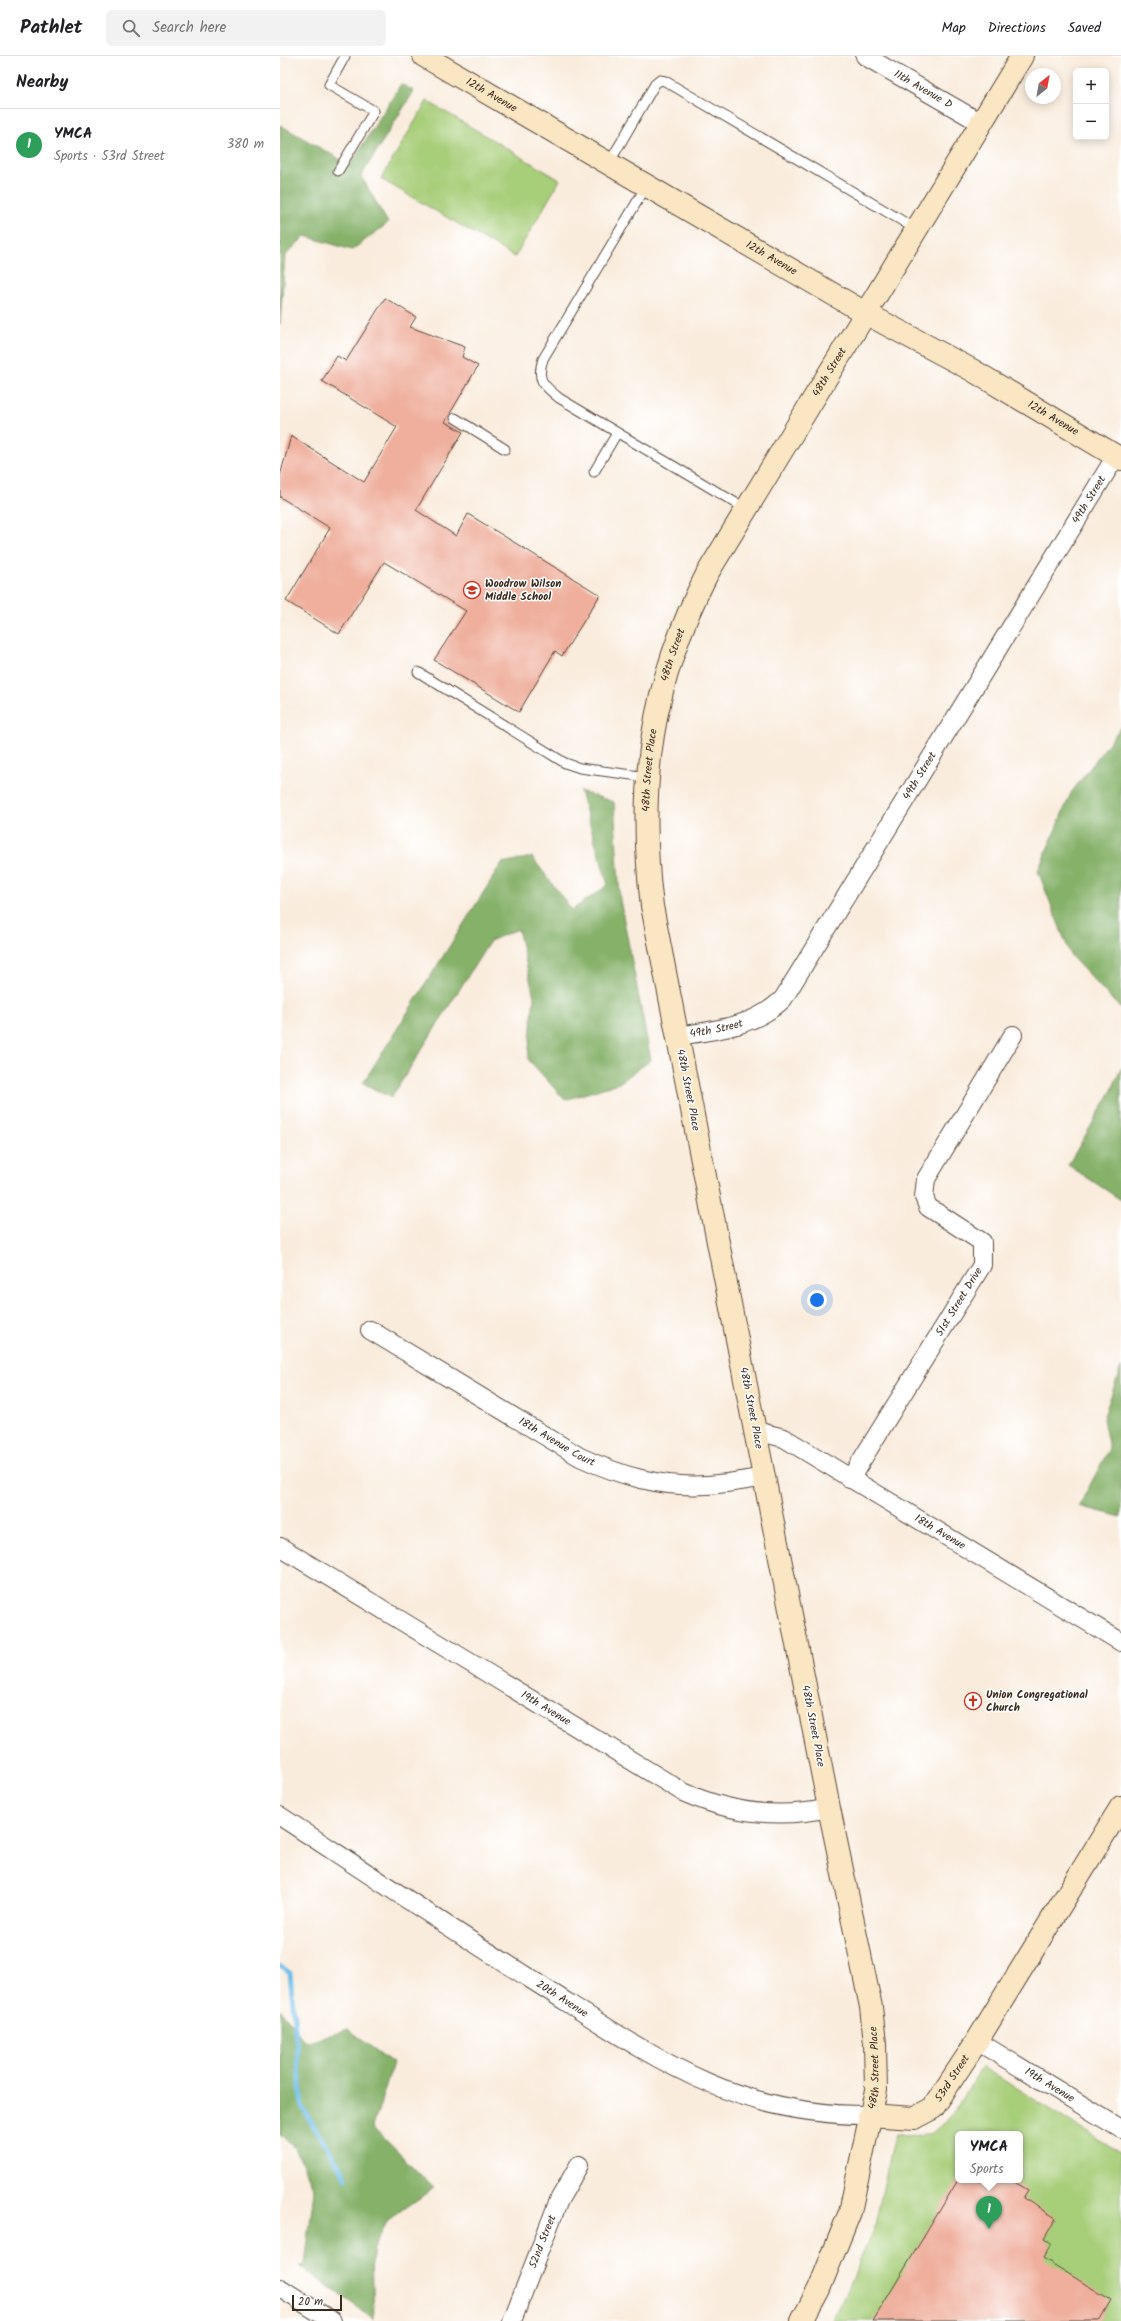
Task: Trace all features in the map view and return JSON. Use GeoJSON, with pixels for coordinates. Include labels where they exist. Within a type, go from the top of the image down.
{"type":"FeatureCollection","features":[{"type":"Feature","properties":{"kind":"street","name":"12th Avenue"},"geometry":{"type":"LineString","coordinates":[[424,56],[751,245],[867,314],[972,370],[1119,457]]}},
{"type":"Feature","properties":{"kind":"street","name":"11th Avenue D"},"geometry":{"type":"LineString","coordinates":[[865,56],[981,123]]}},
{"type":"Feature","properties":{"kind":"street","name":"48th Street"},"geometry":{"type":"LineString","coordinates":[[660,699],[666,675],[695,598],[746,509],[867,314],[916,229],[1022,56]]}},
{"type":"Feature","properties":{"kind":"street","name":"49th Street"},"geometry":{"type":"LineString","coordinates":[[678,1036],[745,1023],[771,1010],[783,999],[1119,457]]}},
{"type":"Feature","properties":{"kind":"street","name":"48th Street Place"},"geometry":{"type":"LineString","coordinates":[[660,699],[647,777],[647,865],[652,906],[830,1808],[871,2007],[875,2043],[876,2090],[869,2115]]}},
{"type":"Feature","properties":{"kind":"street","name":"51st Street Drive"},"geometry":{"type":"LineString","coordinates":[[850,1479],[982,1265],[982,1242],[928,1207],[924,1197],[926,1179],[1013,1034]]}},
{"type":"Feature","properties":{"kind":"street","name":"18th Avenue Court"},"geometry":{"type":"LineString","coordinates":[[370,1330],[580,1457],[601,1467],[641,1480],[661,1484],[708,1485],[765,1477]]}},
{"type":"Feature","properties":{"kind":"street","name":"18th Avenue"},"geometry":{"type":"LineString","coordinates":[[756,1431],[784,1438],[1121,1642]]}},
{"type":"Feature","properties":{"kind":"street","name":"19th Avenue"},"geometry":{"type":"LineString","coordinates":[[280,1547],[683,1792],[721,1807],[743,1811],[803,1814],[830,1808]]}},
{"type":"Feature","properties":{"kind":"street","name":"53rd Street"},"geometry":{"type":"LineString","coordinates":[[869,2115],[914,2118],[933,2108],[977,2041],[1121,1807]]}},
{"type":"Feature","properties":{"kind":"street","name":"20th Avenue"},"geometry":{"type":"LineString","coordinates":[[280,1816],[498,1958],[664,2063],[720,2089],[773,2106],[803,2111],[869,2115]]}},
{"type":"Feature","properties":{"kind":"street","name":"19th Avenue"},"geometry":{"type":"LineString","coordinates":[[977,2041],[1121,2129]]}},
{"type":"Feature","properties":{"kind":"street"},"geometry":{"type":"LineString","coordinates":[[802,2321],[819,2289],[850,2212],[869,2115]]}},
{"type":"Feature","properties":{"kind":"street","name":"52nd Street"},"geometry":{"type":"LineString","coordinates":[[512,2321],[559,2200],[579,2165]]}},
{"type":"Feature","properties":{"kind":"street"},"geometry":{"type":"LineString","coordinates":[[280,2288],[332,2321]]}},
{"type":"Feature","properties":{"kind":"lane"},"geometry":{"type":"LineString","coordinates":[[338,170],[374,111],[329,86],[345,56]]}},
{"type":"Feature","properties":{"kind":"lane"},"geometry":{"type":"LineString","coordinates":[[609,163],[655,84],[660,80],[665,81],[916,229]]}},
{"type":"Feature","properties":{"kind":"lane"},"geometry":{"type":"LineString","coordinates":[[647,185],[543,359],[539,377],[543,384],[551,391],[617,433],[746,509]]}},
{"type":"Feature","properties":{"kind":"lane"},"geometry":{"type":"LineString","coordinates":[[455,418],[505,448]]}},
{"type":"Feature","properties":{"kind":"lane"},"geometry":{"type":"LineString","coordinates":[[594,472],[617,433]]}},
{"type":"Feature","properties":{"kind":"lane"},"geometry":{"type":"LineString","coordinates":[[418,672],[565,763],[580,768],[647,777]]}},
{"type":"Feature","properties":{"kind":"green space"},"geometry":{"type":"Polygon","coordinates":[[[401,84],[414,91],[361,176],[388,223],[352,250],[305,236],[285,256],[280,324],[280,125],[350,165],[401,84]]]}},
{"type":"Feature","properties":{"kind":"green space"},"geometry":{"type":"Polygon","coordinates":[[[427,101],[560,180],[515,257],[381,179],[427,101]]]}},
{"type":"Feature","properties":{"kind":"green space"},"geometry":{"type":"Polygon","coordinates":[[[1121,727],[1121,1009],[1071,956],[1038,871],[1071,793],[1121,727]]]}},
{"type":"Feature","properties":{"kind":"green space"},"geometry":{"type":"Polygon","coordinates":[[[580,791],[614,802],[620,900],[651,1060],[619,1083],[565,1100],[528,1059],[534,997],[518,929],[490,941],[391,1098],[363,1083],[502,863],[532,857],[572,910],[608,885],[580,791]]]}},
{"type":"Feature","properties":{"kind":"green space"},"geometry":{"type":"Polygon","coordinates":[[[1121,1068],[1121,1200],[1068,1165],[1112,1090],[1121,1068]]]}},
{"type":"Feature","properties":{"kind":"green space"},"geometry":{"type":"Polygon","coordinates":[[[1121,1367],[1121,1517],[1079,1506],[1109,1449],[1103,1419],[1121,1367]]]}},
{"type":"Feature","properties":{"kind":"green space"},"geometry":{"type":"Polygon","coordinates":[[[280,2009],[305,2042],[347,2029],[393,2063],[373,2127],[434,2188],[388,2220],[372,2250],[374,2319],[300,2266],[305,2265],[314,2190],[296,2150],[280,2134],[280,2009]]]}},
{"type":"Feature","properties":{"kind":"green space"},"geometry":{"type":"Polygon","coordinates":[[[982,2067],[1121,2153],[1121,2321],[832,2321],[875,2224],[895,2135],[931,2134],[950,2117],[982,2067]]]}},
{"type":"Feature","properties":{"kind":"building"},"geometry":{"type":"Polygon","coordinates":[[[385,298],[416,317],[410,327],[465,347],[462,357],[478,366],[445,422],[463,432],[416,510],[456,536],[468,514],[600,595],[562,656],[555,651],[519,712],[434,660],[466,611],[384,562],[339,634],[286,601],[330,528],[280,497],[280,476],[291,436],[364,482],[397,427],[322,381],[337,356],[346,361],[385,298]]]}},
{"type":"Feature","properties":{"kind":"building"},"geometry":{"type":"Polygon","coordinates":[[[956,2183],[1016,2183],[1028,2190],[1023,2198],[1056,2218],[1044,2239],[1051,2244],[1043,2258],[1111,2300],[1099,2321],[873,2321],[956,2183]]]}},
{"type":"Feature","properties":{"kind":"waterway"},"geometry":{"type":"LineString","coordinates":[[280,1966],[290,1973],[302,2107],[346,2178]]}},
{"type":"Feature","properties":{"kind":"place","name":"Woodrow Wilson Middle School"},"geometry":{"type":"Point","coordinates":[472,590]}},
{"type":"Feature","properties":{"kind":"place","name":"Union Congregational Church"},"geometry":{"type":"Point","coordinates":[973,1701]}},
{"type":"Feature","properties":{"kind":"place","name":"YMCA"},"geometry":{"type":"Point","coordinates":[989,2229]}}]}
